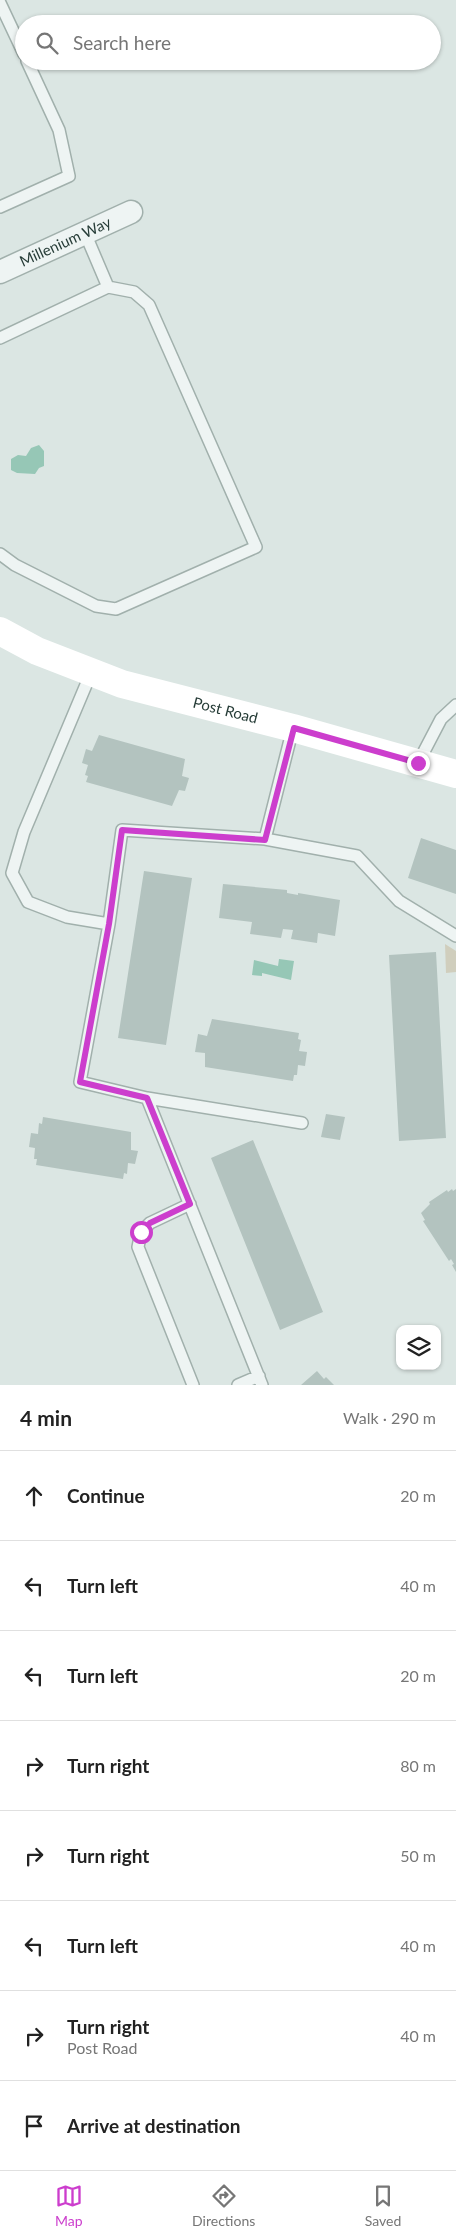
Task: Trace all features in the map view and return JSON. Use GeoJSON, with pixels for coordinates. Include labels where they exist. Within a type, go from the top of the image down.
{"type":"FeatureCollection","features":[{"type":"Feature","properties":{"kind":"street","name":"Millenium Way"},"geometry":{"type":"LineString","coordinates":[[0,272],[131,212]]}},
{"type":"Feature","properties":{"kind":"street","name":"Post Road"},"geometry":{"type":"LineString","coordinates":[[0,631],[37,651],[122,684],[294,728],[456,774]]}},
{"type":"Feature","properties":{"kind":"lane"},"geometry":{"type":"LineString","coordinates":[[0,4],[15,35]]}},
{"type":"Feature","properties":{"kind":"lane"},"geometry":{"type":"LineString","coordinates":[[0,207],[69,176],[59,130],[31,70]]}},
{"type":"Feature","properties":{"kind":"lane"},"geometry":{"type":"LineString","coordinates":[[85,233],[108,287]]}},
{"type":"Feature","properties":{"kind":"lane"},"geometry":{"type":"LineString","coordinates":[[0,338],[108,287],[134,292],[148,305],[256,547],[116,609],[96,606],[15,565],[0,554]]}},
{"type":"Feature","properties":{"kind":"lane"},"geometry":{"type":"LineString","coordinates":[[91,673],[24,832],[12,873],[28,902],[67,917],[109,924]]}},
{"type":"Feature","properties":{"kind":"lane"},"geometry":{"type":"LineString","coordinates":[[418,763],[441,719],[456,705]]}},
{"type":"Feature","properties":{"kind":"lane"},"geometry":{"type":"LineString","coordinates":[[265,840],[294,728]]}},
{"type":"Feature","properties":{"kind":"lane"},"geometry":{"type":"LineString","coordinates":[[302,1123],[147,1098],[80,1082],[109,924],[122,830],[265,840],[357,856],[399,902],[456,936]]}},
{"type":"Feature","properties":{"kind":"lane"},"geometry":{"type":"LineString","coordinates":[[147,1098],[260,1381],[238,1385]]}},
{"type":"Feature","properties":{"kind":"lane"},"geometry":{"type":"LineString","coordinates":[[190,1204],[150,1223],[141,1232],[138,1247],[194,1385]]}},
{"type":"Feature","properties":{"kind":"shaded area"},"geometry":{"type":"Polygon","coordinates":[[[39,445],[44,451],[44,466],[39,468],[35,474],[17,473],[11,470],[11,459],[18,455],[26,456],[31,448],[39,445]]]}},
{"type":"Feature","properties":{"kind":"shaded area"},"geometry":{"type":"Polygon","coordinates":[[[445,944],[456,951],[456,972],[446,973],[445,944]]]}},
{"type":"Feature","properties":{"kind":"shaded area"},"geometry":{"type":"Polygon","coordinates":[[[279,959],[294,961],[291,980],[262,973],[262,976],[252,975],[254,960],[278,966],[279,959]]]}},
{"type":"Feature","properties":{"kind":"building"},"geometry":{"type":"Polygon","coordinates":[[[99,735],[185,759],[182,776],[189,778],[185,791],[179,790],[172,806],[86,782],[88,776],[85,775],[88,765],[82,763],[86,749],[92,751],[99,735]]]}},
{"type":"Feature","properties":{"kind":"building"},"geometry":{"type":"Polygon","coordinates":[[[421,838],[456,850],[456,894],[408,878],[421,838]]]}},
{"type":"Feature","properties":{"kind":"building"},"geometry":{"type":"Polygon","coordinates":[[[144,871],[192,878],[166,1045],[118,1038],[144,871]]]}},
{"type":"Feature","properties":{"kind":"building"},"geometry":{"type":"Polygon","coordinates":[[[223,884],[287,890],[287,893],[340,900],[335,936],[318,933],[317,943],[291,939],[293,930],[283,929],[281,938],[250,934],[252,922],[219,918],[223,884]]]}},
{"type":"Feature","properties":{"kind":"building"},"geometry":{"type":"Polygon","coordinates":[[[436,952],[446,1138],[399,1141],[389,955],[436,952]]]}},
{"type":"Feature","properties":{"kind":"building"},"geometry":{"type":"Polygon","coordinates":[[[212,1019],[299,1033],[298,1039],[301,1040],[299,1051],[307,1052],[305,1066],[298,1065],[297,1075],[294,1075],[293,1081],[205,1067],[205,1053],[195,1052],[198,1034],[207,1036],[212,1019]]]}},
{"type":"Feature","properties":{"kind":"building"},"geometry":{"type":"Polygon","coordinates":[[[326,1114],[345,1117],[340,1140],[321,1137],[326,1114]]]}},
{"type":"Feature","properties":{"kind":"building"},"geometry":{"type":"Polygon","coordinates":[[[43,1117],[131,1132],[131,1150],[138,1151],[135,1164],[128,1163],[127,1174],[124,1173],[123,1179],[36,1165],[37,1159],[34,1159],[35,1148],[29,1147],[31,1133],[38,1134],[39,1123],[42,1124],[43,1117]]]}},
{"type":"Feature","properties":{"kind":"building"},"geometry":{"type":"Polygon","coordinates":[[[253,1140],[323,1312],[280,1330],[211,1158],[253,1140]]]}},
{"type":"Feature","properties":{"kind":"building"},"geometry":{"type":"Polygon","coordinates":[[[452,1189],[453,1191],[456,1189],[456,1272],[451,1259],[449,1261],[423,1221],[425,1220],[421,1213],[430,1204],[429,1202],[447,1190],[448,1192],[452,1189]]]}},
{"type":"Feature","properties":{"kind":"building"},"geometry":{"type":"Polygon","coordinates":[[[317,1371],[324,1379],[326,1377],[334,1385],[301,1385],[317,1371]]]}},
{"type":"Feature","properties":{"kind":"route"},"geometry":{"type":"LineString","coordinates":[[141,1232],[150,1223],[190,1204],[147,1098],[80,1082],[109,924],[122,830],[265,840],[294,728],[418,763]]}}]}
